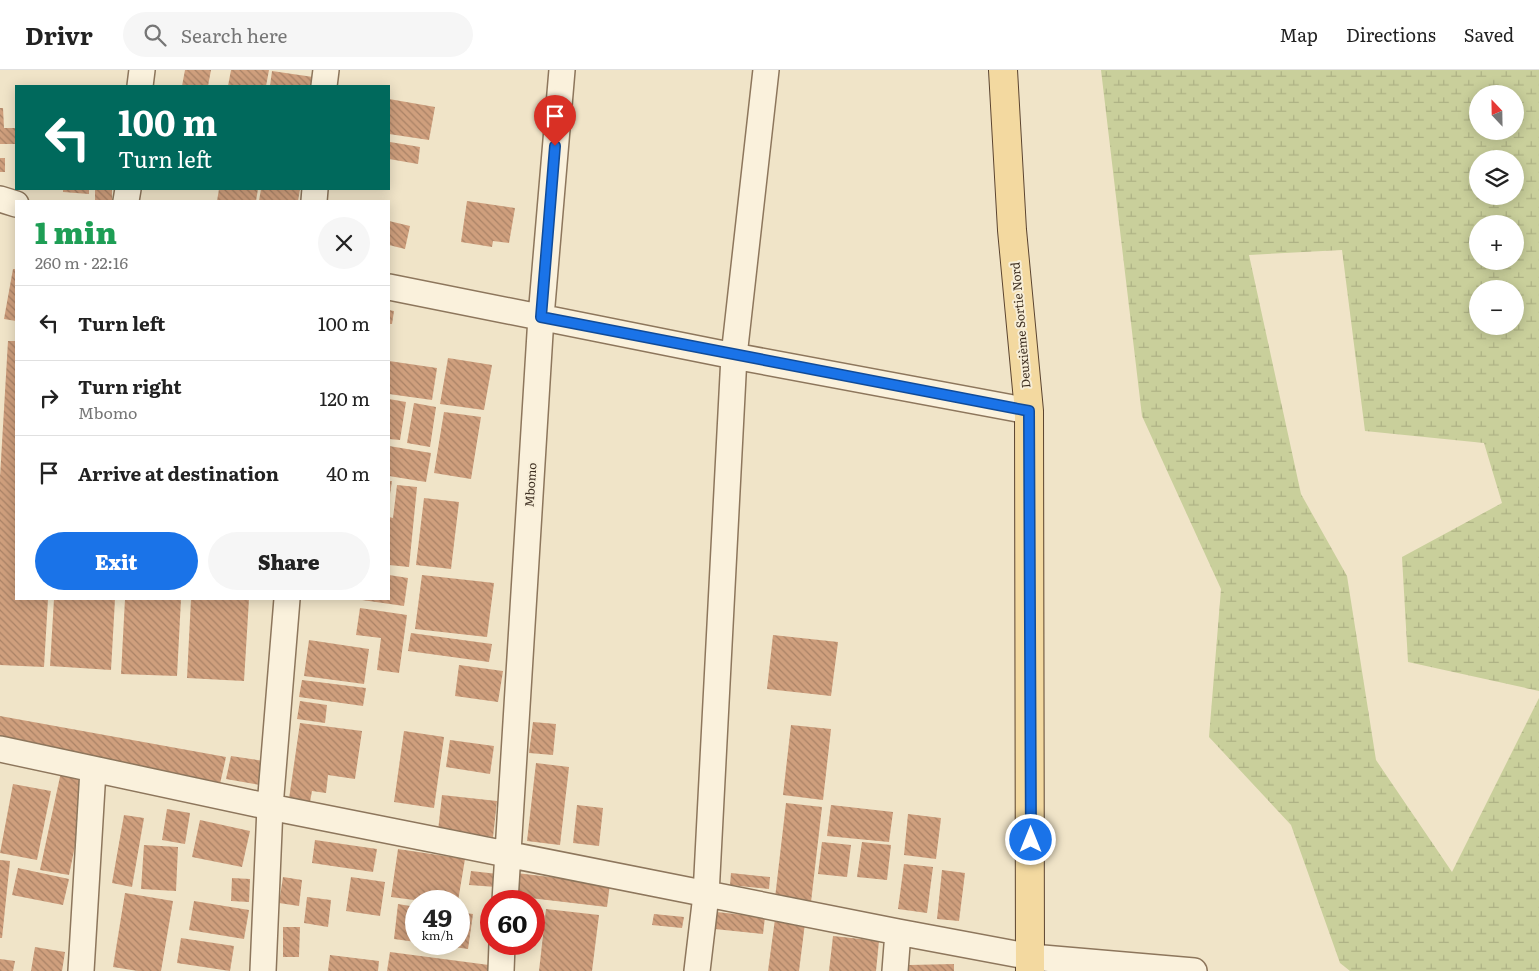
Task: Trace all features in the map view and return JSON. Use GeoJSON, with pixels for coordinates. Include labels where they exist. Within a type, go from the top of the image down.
{"type":"FeatureCollection","features":[{"type":"Feature","properties":{"kind":"main road","name":"Deuxième Sortie Nord"},"geometry":{"type":"LineString","coordinates":[[1003,70],[1012,230],[1029,411],[1031,964]]}},
{"type":"Feature","properties":{"kind":"street"},"geometry":{"type":"LineString","coordinates":[[140,85],[142,70]]}},
{"type":"Feature","properties":{"kind":"street"},"geometry":{"type":"LineString","coordinates":[[324,85],[326,70]]}},
{"type":"Feature","properties":{"kind":"street","name":"Mbomo"},"geometry":{"type":"LineString","coordinates":[[506,890],[541,317],[562,70]]}},
{"type":"Feature","properties":{"kind":"street"},"geometry":{"type":"LineString","coordinates":[[697,971],[706,895],[734,356],[766,70]]}},
{"type":"Feature","properties":{"kind":"street"},"geometry":{"type":"LineString","coordinates":[[0,199],[15,204]]}},
{"type":"Feature","properties":{"kind":"street"},"geometry":{"type":"LineString","coordinates":[[390,287],[734,356],[1029,411]]}},
{"type":"Feature","properties":{"kind":"street"},"geometry":{"type":"LineString","coordinates":[[263,971],[270,808],[288,600]]}},
{"type":"Feature","properties":{"kind":"street"},"geometry":{"type":"LineString","coordinates":[[0,749],[270,808],[898,932],[1031,964],[1194,971]]}},
{"type":"Feature","properties":{"kind":"street"},"geometry":{"type":"LineString","coordinates":[[81,971],[93,770]]}},
{"type":"Feature","properties":{"kind":"street"},"geometry":{"type":"LineString","coordinates":[[895,971],[898,932]]}},
{"type":"Feature","properties":{"kind":"street"},"geometry":{"type":"LineString","coordinates":[[500,971],[501,955]]}},
{"type":"Feature","properties":{"kind":"green space"},"geometry":{"type":"Polygon","coordinates":[[[1101,70],[1539,70],[1539,691],[1408,662],[1402,557],[1502,503],[1484,443],[1365,431],[1342,250],[1249,255],[1301,494],[1347,576],[1376,760],[1452,872],[1539,698],[1539,971],[1350,971],[1340,963],[1291,825],[1209,737],[1221,589],[1142,416],[1101,70]]]}},
{"type":"Feature","properties":{"kind":"building"},"geometry":{"type":"Polygon","coordinates":[[[185,70],[211,70],[208,85],[182,85],[185,70]]]}},
{"type":"Feature","properties":{"kind":"building"},"geometry":{"type":"Polygon","coordinates":[[[231,70],[269,70],[266,85],[228,85],[231,70]]]}},
{"type":"Feature","properties":{"kind":"building"},"geometry":{"type":"Polygon","coordinates":[[[272,71],[313,77],[311,85],[270,85],[272,71]]]}},
{"type":"Feature","properties":{"kind":"building"},"geometry":{"type":"Polygon","coordinates":[[[390,99],[435,107],[429,140],[390,134],[390,99]]]}},
{"type":"Feature","properties":{"kind":"building"},"geometry":{"type":"Polygon","coordinates":[[[0,108],[3,108],[4,128],[15,128],[15,144],[0,144],[0,108]]]}},
{"type":"Feature","properties":{"kind":"building"},"geometry":{"type":"Polygon","coordinates":[[[390,142],[420,147],[418,164],[390,159],[390,142]]]}},
{"type":"Feature","properties":{"kind":"building"},"geometry":{"type":"Polygon","coordinates":[[[0,158],[5,158],[5,172],[0,172],[0,158]]]}},
{"type":"Feature","properties":{"kind":"building"},"geometry":{"type":"Polygon","coordinates":[[[63,190],[89,190],[89,194],[63,192],[63,190]]]}},
{"type":"Feature","properties":{"kind":"building"},"geometry":{"type":"Polygon","coordinates":[[[95,190],[112,190],[112,200],[95,200],[95,190]]]}},
{"type":"Feature","properties":{"kind":"building"},"geometry":{"type":"Polygon","coordinates":[[[219,190],[258,190],[256,200],[217,200],[219,190]]]}},
{"type":"Feature","properties":{"kind":"building"},"geometry":{"type":"Polygon","coordinates":[[[261,190],[300,190],[298,200],[259,200],[261,190]]]}},
{"type":"Feature","properties":{"kind":"building"},"geometry":{"type":"Polygon","coordinates":[[[467,201],[515,208],[509,243],[493,241],[492,247],[461,242],[467,201]]]}},
{"type":"Feature","properties":{"kind":"building"},"geometry":{"type":"Polygon","coordinates":[[[390,221],[410,226],[405,249],[390,245],[390,221]]]}},
{"type":"Feature","properties":{"kind":"building"},"geometry":{"type":"Polygon","coordinates":[[[13,269],[15,269],[15,321],[4,319],[13,269]]]}},
{"type":"Feature","properties":{"kind":"building"},"geometry":{"type":"Polygon","coordinates":[[[390,310],[394,311],[392,324],[390,324],[390,310]]]}},
{"type":"Feature","properties":{"kind":"building"},"geometry":{"type":"Polygon","coordinates":[[[8,341],[15,341],[15,600],[48,600],[44,667],[0,665],[0,477],[8,341]]]}},
{"type":"Feature","properties":{"kind":"building"},"geometry":{"type":"Polygon","coordinates":[[[448,358],[492,365],[484,410],[440,404],[448,358]]]}},
{"type":"Feature","properties":{"kind":"building"},"geometry":{"type":"Polygon","coordinates":[[[390,361],[437,368],[432,400],[390,394],[390,361]]]}},
{"type":"Feature","properties":{"kind":"building"},"geometry":{"type":"Polygon","coordinates":[[[390,399],[406,402],[400,440],[390,439],[390,399]]]}},
{"type":"Feature","properties":{"kind":"building"},"geometry":{"type":"Polygon","coordinates":[[[414,403],[436,407],[430,447],[407,443],[414,403]]]}},
{"type":"Feature","properties":{"kind":"building"},"geometry":{"type":"Polygon","coordinates":[[[444,412],[481,417],[471,479],[434,473],[444,412]]]}},
{"type":"Feature","properties":{"kind":"building"},"geometry":{"type":"Polygon","coordinates":[[[390,446],[431,453],[426,482],[390,476],[390,446]]]}},
{"type":"Feature","properties":{"kind":"building"},"geometry":{"type":"Polygon","coordinates":[[[397,485],[417,487],[409,567],[390,565],[390,517],[393,518],[397,485]]]}},
{"type":"Feature","properties":{"kind":"building"},"geometry":{"type":"Polygon","coordinates":[[[424,498],[459,502],[451,569],[416,565],[424,498]]]}},
{"type":"Feature","properties":{"kind":"building"},"geometry":{"type":"Polygon","coordinates":[[[390,575],[408,578],[404,606],[362,600],[390,600],[390,575]]]}},
{"type":"Feature","properties":{"kind":"building"},"geometry":{"type":"Polygon","coordinates":[[[422,575],[494,583],[487,637],[415,629],[422,575]]]}},
{"type":"Feature","properties":{"kind":"building"},"geometry":{"type":"Polygon","coordinates":[[[54,600],[115,600],[111,670],[50,666],[54,600]]]}},
{"type":"Feature","properties":{"kind":"building"},"geometry":{"type":"Polygon","coordinates":[[[125,600],[181,600],[177,676],[121,674],[125,600]]]}},
{"type":"Feature","properties":{"kind":"building"},"geometry":{"type":"Polygon","coordinates":[[[191,600],[249,600],[244,681],[187,678],[191,600]]]}},
{"type":"Feature","properties":{"kind":"building"},"geometry":{"type":"Polygon","coordinates":[[[360,608],[407,615],[399,673],[377,670],[381,638],[356,635],[360,608]]]}},
{"type":"Feature","properties":{"kind":"building"},"geometry":{"type":"Polygon","coordinates":[[[411,633],[492,644],[489,662],[408,651],[411,633]]]}},
{"type":"Feature","properties":{"kind":"building"},"geometry":{"type":"Polygon","coordinates":[[[773,635],[838,642],[831,696],[767,689],[773,635]]]}},
{"type":"Feature","properties":{"kind":"building"},"geometry":{"type":"Polygon","coordinates":[[[309,640],[369,649],[364,684],[304,676],[309,640]]]}},
{"type":"Feature","properties":{"kind":"building"},"geometry":{"type":"Polygon","coordinates":[[[459,665],[503,671],[498,702],[455,696],[459,665]]]}},
{"type":"Feature","properties":{"kind":"building"},"geometry":{"type":"Polygon","coordinates":[[[302,680],[366,688],[363,706],[299,697],[302,680]]]}},
{"type":"Feature","properties":{"kind":"building"},"geometry":{"type":"Polygon","coordinates":[[[300,701],[327,705],[325,723],[297,719],[300,701]]]}},
{"type":"Feature","properties":{"kind":"building"},"geometry":{"type":"Polygon","coordinates":[[[0,716],[226,757],[220,784],[0,745],[0,716]]]}},
{"type":"Feature","properties":{"kind":"building"},"geometry":{"type":"Polygon","coordinates":[[[533,722],[556,724],[553,755],[529,753],[533,722]]]}},
{"type":"Feature","properties":{"kind":"building"},"geometry":{"type":"Polygon","coordinates":[[[300,723],[362,731],[355,779],[328,775],[326,793],[312,791],[310,802],[289,799],[300,723]]]}},
{"type":"Feature","properties":{"kind":"building"},"geometry":{"type":"Polygon","coordinates":[[[791,725],[831,729],[823,800],[783,795],[791,725]]]}},
{"type":"Feature","properties":{"kind":"building"},"geometry":{"type":"Polygon","coordinates":[[[404,731],[444,737],[434,808],[394,802],[404,731]]]}},
{"type":"Feature","properties":{"kind":"building"},"geometry":{"type":"Polygon","coordinates":[[[450,740],[494,746],[490,774],[446,767],[450,740]]]}},
{"type":"Feature","properties":{"kind":"building"},"geometry":{"type":"Polygon","coordinates":[[[231,756],[270,762],[266,786],[226,779],[231,756]]]}},
{"type":"Feature","properties":{"kind":"building"},"geometry":{"type":"Polygon","coordinates":[[[536,763],[569,767],[560,845],[527,841],[536,763]]]}},
{"type":"Feature","properties":{"kind":"building"},"geometry":{"type":"Polygon","coordinates":[[[61,772],[89,778],[69,875],[40,870],[61,772]]]}},
{"type":"Feature","properties":{"kind":"building"},"geometry":{"type":"Polygon","coordinates":[[[13,784],[51,791],[37,860],[0,853],[13,784]]]}},
{"type":"Feature","properties":{"kind":"building"},"geometry":{"type":"Polygon","coordinates":[[[442,795],[497,801],[493,837],[438,831],[442,795]]]}},
{"type":"Feature","properties":{"kind":"building"},"geometry":{"type":"Polygon","coordinates":[[[786,803],[822,807],[811,902],[775,898],[786,803]]]}},
{"type":"Feature","properties":{"kind":"building"},"geometry":{"type":"Polygon","coordinates":[[[577,805],[603,808],[599,846],[573,843],[577,805]]]}},
{"type":"Feature","properties":{"kind":"building"},"geometry":{"type":"Polygon","coordinates":[[[831,805],[893,812],[889,842],[827,836],[831,805]]]}},
{"type":"Feature","properties":{"kind":"building"},"geometry":{"type":"Polygon","coordinates":[[[167,809],[190,813],[185,844],[162,840],[167,809]]]}},
{"type":"Feature","properties":{"kind":"building"},"geometry":{"type":"Polygon","coordinates":[[[908,814],[941,818],[936,859],[904,855],[908,814]]]}},
{"type":"Feature","properties":{"kind":"building"},"geometry":{"type":"Polygon","coordinates":[[[124,815],[144,818],[132,887],[112,883],[124,815]]]}},
{"type":"Feature","properties":{"kind":"building"},"geometry":{"type":"Polygon","coordinates":[[[200,820],[250,831],[242,867],[192,857],[200,820]]]}},
{"type":"Feature","properties":{"kind":"building"},"geometry":{"type":"Polygon","coordinates":[[[315,840],[377,849],[373,872],[312,863],[315,840]]]}},
{"type":"Feature","properties":{"kind":"building"},"geometry":{"type":"Polygon","coordinates":[[[822,842],[851,845],[847,877],[818,874],[822,842]]]}},
{"type":"Feature","properties":{"kind":"building"},"geometry":{"type":"Polygon","coordinates":[[[862,842],[891,845],[887,880],[857,877],[862,842]]]}},
{"type":"Feature","properties":{"kind":"building"},"geometry":{"type":"Polygon","coordinates":[[[144,845],[178,847],[176,891],[141,889],[144,845]]]}},
{"type":"Feature","properties":{"kind":"building"},"geometry":{"type":"Polygon","coordinates":[[[398,849],[465,859],[460,890],[405,890],[405,899],[391,897],[398,849]]]}},
{"type":"Feature","properties":{"kind":"building"},"geometry":{"type":"Polygon","coordinates":[[[0,860],[10,861],[2,938],[0,938],[0,860]]]}},
{"type":"Feature","properties":{"kind":"building"},"geometry":{"type":"Polygon","coordinates":[[[904,864],[933,867],[927,913],[898,909],[904,864]]]}},
{"type":"Feature","properties":{"kind":"building"},"geometry":{"type":"Polygon","coordinates":[[[18,868],[69,879],[63,905],[12,895],[18,868]]]}},
{"type":"Feature","properties":{"kind":"building"},"geometry":{"type":"Polygon","coordinates":[[[942,870],[965,873],[959,921],[937,919],[942,870]]]}},
{"type":"Feature","properties":{"kind":"building"},"geometry":{"type":"Polygon","coordinates":[[[471,871],[498,874],[496,887],[469,885],[471,871]]]}},
{"type":"Feature","properties":{"kind":"building"},"geometry":{"type":"Polygon","coordinates":[[[516,873],[610,884],[607,907],[545,900],[545,890],[514,890],[516,873]]]}},
{"type":"Feature","properties":{"kind":"building"},"geometry":{"type":"Polygon","coordinates":[[[731,873],[770,877],[769,889],[730,885],[731,873]]]}},
{"type":"Feature","properties":{"kind":"building"},"geometry":{"type":"Polygon","coordinates":[[[283,877],[302,880],[299,906],[279,903],[283,877]]]}},
{"type":"Feature","properties":{"kind":"building"},"geometry":{"type":"Polygon","coordinates":[[[351,877],[385,882],[380,916],[346,911],[351,877]]]}},
{"type":"Feature","properties":{"kind":"building"},"geometry":{"type":"Polygon","coordinates":[[[232,878],[250,879],[249,902],[231,901],[232,878]]]}},
{"type":"Feature","properties":{"kind":"building"},"geometry":{"type":"Polygon","coordinates":[[[125,893],[173,901],[161,971],[138,971],[113,967],[125,893]]]}},
{"type":"Feature","properties":{"kind":"building"},"geometry":{"type":"Polygon","coordinates":[[[307,897],[331,900],[328,927],[304,923],[307,897]]]}},
{"type":"Feature","properties":{"kind":"building"},"geometry":{"type":"Polygon","coordinates":[[[194,901],[249,910],[244,939],[189,930],[194,901]]]}},
{"type":"Feature","properties":{"kind":"building"},"geometry":{"type":"Polygon","coordinates":[[[398,904],[405,905],[405,940],[394,939],[398,904]]]}},
{"type":"Feature","properties":{"kind":"building"},"geometry":{"type":"Polygon","coordinates":[[[546,909],[599,915],[592,971],[539,971],[541,955],[545,955],[546,909]]]}},
{"type":"Feature","properties":{"kind":"building"},"geometry":{"type":"Polygon","coordinates":[[[707,911],[765,917],[763,934],[705,928],[707,911]]]}},
{"type":"Feature","properties":{"kind":"building"},"geometry":{"type":"Polygon","coordinates":[[[470,914],[473,914],[470,935],[470,914]]]}},
{"type":"Feature","properties":{"kind":"building"},"geometry":{"type":"Polygon","coordinates":[[[654,914],[684,917],[682,928],[652,925],[654,914]]]}},
{"type":"Feature","properties":{"kind":"building"},"geometry":{"type":"Polygon","coordinates":[[[775,919],[805,923],[799,971],[768,971],[775,919]]]}},
{"type":"Feature","properties":{"kind":"building"},"geometry":{"type":"Polygon","coordinates":[[[283,927],[300,927],[299,957],[283,957],[283,927]]]}},
{"type":"Feature","properties":{"kind":"building"},"geometry":{"type":"Polygon","coordinates":[[[833,936],[879,941],[876,971],[829,971],[833,936]]]}},
{"type":"Feature","properties":{"kind":"building"},"geometry":{"type":"Polygon","coordinates":[[[181,938],[234,946],[230,971],[177,963],[181,938]]]}},
{"type":"Feature","properties":{"kind":"building"},"geometry":{"type":"Polygon","coordinates":[[[35,947],[65,952],[62,971],[31,971],[35,947]]]}},
{"type":"Feature","properties":{"kind":"building"},"geometry":{"type":"Polygon","coordinates":[[[390,952],[489,965],[488,971],[387,971],[390,952]]]}},
{"type":"Feature","properties":{"kind":"building"},"geometry":{"type":"Polygon","coordinates":[[[330,955],[379,961],[378,971],[328,971],[330,955]]]}},
{"type":"Feature","properties":{"kind":"building"},"geometry":{"type":"Polygon","coordinates":[[[0,959],[15,961],[13,971],[0,971],[0,959]]]}},
{"type":"Feature","properties":{"kind":"building"},"geometry":{"type":"Polygon","coordinates":[[[954,964],[954,971],[909,971],[909,965],[954,964]]]}},
{"type":"Feature","properties":{"kind":"route"},"geometry":{"type":"LineString","coordinates":[[555,146],[541,317],[734,356],[1029,411],[1031,840]]}}]}
